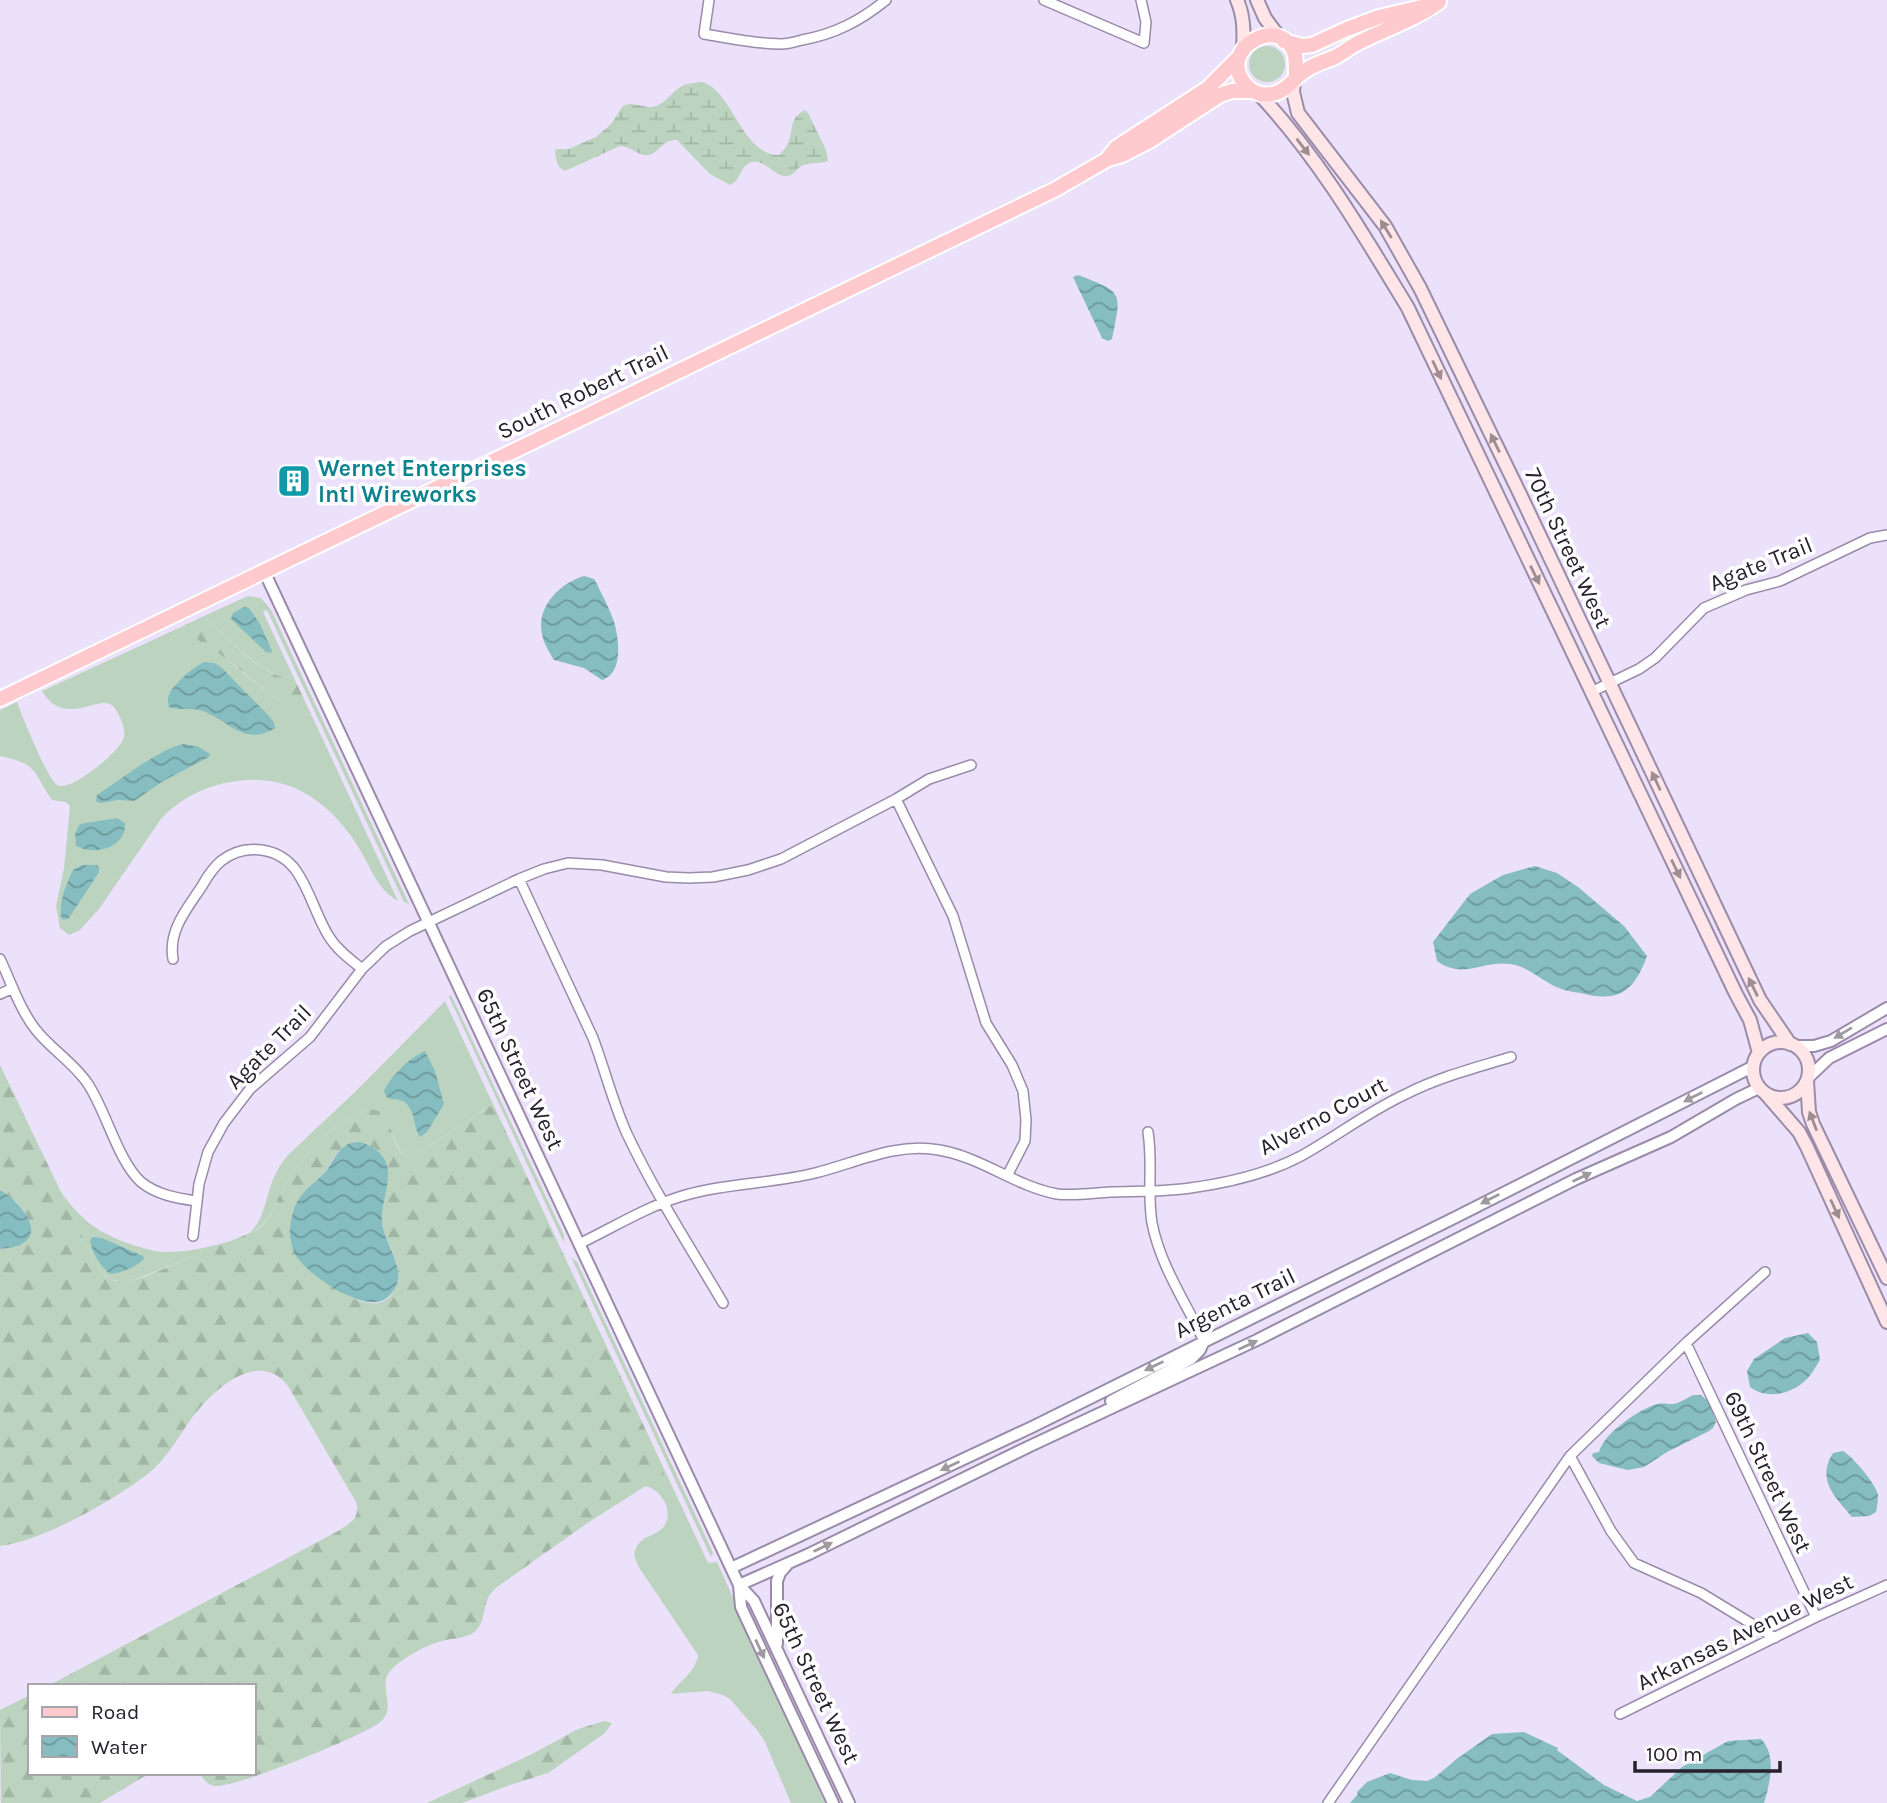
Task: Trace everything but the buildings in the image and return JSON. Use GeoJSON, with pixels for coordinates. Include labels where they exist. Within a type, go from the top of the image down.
{"type":"FeatureCollection","features":[{"type":"Feature","properties":{"kind":"main road"},"geometry":{"type":"LineString","coordinates":[[1237,0],[1244,24],[1238,71],[1244,83],[1255,92],[1276,93],[1312,67],[1422,15],[1442,1]]}},
{"type":"Feature","properties":{"kind":"main road"},"geometry":{"type":"LineString","coordinates":[[1257,0],[1265,18],[1295,55],[1295,79]]}},
{"type":"Feature","properties":{"kind":"main road"},"geometry":{"type":"LineString","coordinates":[[1241,53],[1259,37],[1268,35],[1303,46],[1312,45],[1379,17],[1442,1]]}},
{"type":"Feature","properties":{"kind":"main road","name":"South Robert Trail"},"geometry":{"type":"LineString","coordinates":[[1108,159],[1117,147],[1208,88],[1241,53]]}},
{"type":"Feature","properties":{"kind":"main road","name":"70th Street West"},"geometry":{"type":"LineString","coordinates":[[1295,79],[1293,92],[1298,113],[1385,226],[1420,288],[1763,1008],[1793,1045]]}},
{"type":"Feature","properties":{"kind":"main road","name":"South Robert Trail"},"geometry":{"type":"LineString","coordinates":[[0,699],[1042,195],[1108,159],[1151,140],[1220,95],[1241,90],[1255,92]]}},
{"type":"Feature","properties":{"kind":"main road","name":"70th Street West"},"geometry":{"type":"LineString","coordinates":[[1255,92],[1272,107],[1320,169],[1357,223],[1408,308],[1746,1011],[1759,1053]]}},
{"type":"Feature","properties":{"kind":"main road"},"geometry":{"type":"LineString","coordinates":[[1887,1278],[1813,1124],[1809,1112],[1807,1058],[1793,1045],[1775,1042],[1766,1046],[1759,1053],[1754,1066],[1755,1080],[1799,1132],[1887,1322]]}},
{"type":"Feature","properties":{"kind":"main road"},"geometry":{"type":"LineString","coordinates":[[1763,1091],[1774,1097],[1792,1096],[1799,1092],[1808,1079]]}},
{"type":"Feature","properties":{"kind":"street"},"geometry":{"type":"LineString","coordinates":[[709,0],[704,34],[784,44],[824,36],[846,27],[886,0]]}},
{"type":"Feature","properties":{"kind":"street"},"geometry":{"type":"LineString","coordinates":[[1044,0],[1144,43],[1146,22],[1141,0]]}},
{"type":"Feature","properties":{"kind":"street","name":"Agate Trail"},"geometry":{"type":"LineString","coordinates":[[1591,692],[1639,669],[1655,657],[1704,608],[1746,590],[1780,581],[1870,538],[1887,535]]}},
{"type":"Feature","properties":{"kind":"street","name":"65th Street West"},"geometry":{"type":"LineString","coordinates":[[264,571],[739,1585],[754,1601],[849,1803]]}},
{"type":"Feature","properties":{"kind":"street","name":"Agate Trail"},"geometry":{"type":"LineString","coordinates":[[193,1236],[196,1201],[205,1159],[228,1116],[257,1082],[300,1047],[315,1031],[362,969],[377,952],[390,943],[519,879],[551,867],[575,863],[602,865],[666,877],[689,878],[732,874],[781,859],[929,779],[971,765]]}},
{"type":"Feature","properties":{"kind":"street"},"geometry":{"type":"LineString","coordinates":[[896,799],[953,916],[986,1023],[1012,1065],[1023,1091],[1025,1141],[1007,1176]]}},
{"type":"Feature","properties":{"kind":"street"},"geometry":{"type":"LineString","coordinates":[[173,959],[175,929],[213,870],[230,855],[255,849],[278,855],[295,869],[327,934],[340,950],[362,969]]}},
{"type":"Feature","properties":{"kind":"street"},"geometry":{"type":"LineString","coordinates":[[519,879],[593,1038],[626,1132],[723,1303]]}},
{"type":"Feature","properties":{"kind":"street"},"geometry":{"type":"LineString","coordinates":[[0,959],[35,1029],[90,1087],[126,1161],[137,1177],[156,1192],[196,1201]]}},
{"type":"Feature","properties":{"kind":"street"},"geometry":{"type":"LineString","coordinates":[[0,994],[13,988]]}},
{"type":"Feature","properties":{"kind":"street"},"geometry":{"type":"LineString","coordinates":[[1793,1045],[1814,1046],[1830,1041],[1887,1008]]}},
{"type":"Feature","properties":{"kind":"street"},"geometry":{"type":"LineString","coordinates":[[1808,1079],[1829,1058],[1887,1029]]}},
{"type":"Feature","properties":{"kind":"street","name":"Alverno Court"},"geometry":{"type":"LineString","coordinates":[[579,1244],[681,1196],[803,1176],[896,1150],[937,1149],[975,1160],[1007,1176],[1058,1194],[1186,1189],[1216,1184],[1286,1163],[1406,1094],[1436,1080],[1511,1056]]}},
{"type":"Feature","properties":{"kind":"street","name":"Argenta Trail"},"geometry":{"type":"LineString","coordinates":[[731,1568],[1032,1427],[1754,1066]]}},
{"type":"Feature","properties":{"kind":"street","name":"Argenta Trail"},"geometry":{"type":"LineString","coordinates":[[739,1585],[1257,1340],[1576,1179],[1671,1137],[1736,1098],[1763,1091]]}},
{"type":"Feature","properties":{"kind":"street"},"geometry":{"type":"LineString","coordinates":[[1080,1423],[1103,1405],[1191,1359],[1204,1341],[1158,1247],[1149,1190],[1151,1159],[1148,1132]]}},
{"type":"Feature","properties":{"kind":"street"},"geometry":{"type":"LineString","coordinates":[[1328,1803],[1570,1457],[1686,1343],[1765,1272]]}},
{"type":"Feature","properties":{"kind":"street","name":"69th Street West"},"geometry":{"type":"LineString","coordinates":[[1686,1343],[1816,1617]]}},
{"type":"Feature","properties":{"kind":"street"},"geometry":{"type":"LineString","coordinates":[[1570,1457],[1611,1531],[1634,1563],[1701,1593],[1775,1638]]}},
{"type":"Feature","properties":{"kind":"street"},"geometry":{"type":"LineString","coordinates":[[777,1650],[777,1581],[783,1569],[796,1560]]}},
{"type":"Feature","properties":{"kind":"street","name":"65th Street West"},"geometry":{"type":"LineString","coordinates":[[739,1585],[741,1607],[833,1803]]}},
{"type":"Feature","properties":{"kind":"street","name":"Arkansas Avenue West"},"geometry":{"type":"LineString","coordinates":[[1620,1714],[1887,1585]]}},
{"type":"Feature","properties":{"kind":"green space"},"geometry":{"type":"Polygon","coordinates":[[[1267,46],[1280,51],[1285,64],[1280,77],[1267,82],[1254,77],[1249,64],[1254,51],[1267,46]]]}},
{"type":"Feature","properties":{"kind":"green space"},"geometry":{"type":"Polygon","coordinates":[[[701,82],[712,87],[721,96],[746,133],[766,152],[779,155],[789,141],[794,120],[805,110],[826,150],[828,161],[801,166],[788,176],[778,174],[761,163],[752,162],[745,166],[730,185],[710,174],[677,140],[668,142],[654,153],[644,155],[620,146],[565,171],[556,160],[557,149],[569,149],[596,137],[611,124],[623,106],[656,106],[684,85],[701,82]]]}},
{"type":"Feature","properties":{"kind":"green space"},"geometry":{"type":"Polygon","coordinates":[[[248,596],[261,598],[271,610],[409,904],[404,902],[267,610],[263,612],[294,678],[283,677],[258,664],[204,616],[248,596]]]}},
{"type":"Feature","properties":{"kind":"green space"},"geometry":{"type":"Polygon","coordinates":[[[204,616],[258,665],[283,677],[294,678],[312,716],[275,697],[181,627],[204,616]]]}},
{"type":"Feature","properties":{"kind":"green space"},"geometry":{"type":"Polygon","coordinates":[[[181,627],[256,684],[312,716],[398,901],[381,886],[352,838],[326,808],[295,788],[277,782],[237,781],[196,793],[169,811],[99,909],[80,930],[69,935],[60,928],[56,906],[64,868],[70,806],[66,802],[52,800],[37,775],[28,766],[0,756],[0,710],[17,702],[53,781],[64,786],[73,783],[95,769],[115,751],[124,737],[122,721],[114,707],[108,703],[82,708],[61,708],[51,702],[42,691],[181,627]]]}},
{"type":"Feature","properties":{"kind":"green space"},"geometry":{"type":"Polygon","coordinates":[[[451,995],[564,1235],[564,1243],[449,997],[451,995]]]}},
{"type":"Feature","properties":{"kind":"green space"},"geometry":{"type":"Polygon","coordinates":[[[445,1001],[493,1104],[411,1155],[404,1154],[399,1148],[381,1113],[373,1110],[350,1118],[328,1133],[300,1163],[267,1219],[247,1235],[258,1223],[273,1179],[288,1155],[445,1001]]]}},
{"type":"Feature","properties":{"kind":"green space"},"geometry":{"type":"Polygon","coordinates":[[[0,1065],[98,1269],[115,1281],[144,1277],[257,1230],[269,1217],[282,1190],[306,1155],[326,1135],[349,1118],[373,1110],[381,1113],[387,1120],[398,1148],[403,1154],[410,1155],[423,1150],[493,1104],[666,1473],[586,1524],[497,1587],[488,1598],[481,1622],[473,1633],[430,1645],[395,1666],[387,1676],[387,1711],[379,1723],[349,1739],[270,1771],[227,1785],[210,1784],[201,1775],[256,1775],[256,1684],[52,1684],[342,1528],[356,1516],[356,1502],[288,1386],[266,1371],[254,1371],[229,1382],[208,1399],[164,1458],[135,1483],[78,1518],[36,1537],[0,1546],[0,1249],[24,1243],[28,1222],[26,1215],[13,1199],[0,1190],[0,1065]],[[356,1142],[346,1145],[322,1176],[301,1196],[291,1220],[292,1247],[305,1265],[342,1293],[367,1303],[385,1300],[392,1293],[398,1274],[395,1258],[382,1225],[381,1213],[387,1175],[382,1155],[372,1147],[356,1142]]]}},
{"type":"Feature","properties":{"kind":"green space"},"geometry":{"type":"Polygon","coordinates":[[[61,1192],[83,1218],[99,1230],[146,1249],[181,1251],[238,1239],[139,1278],[128,1281],[112,1279],[98,1269],[61,1192]]]}},
{"type":"Feature","properties":{"kind":"green space"},"geometry":{"type":"Polygon","coordinates":[[[571,1257],[577,1262],[710,1546],[713,1554],[711,1557],[571,1257]]]}},
{"type":"Feature","properties":{"kind":"green space"},"geometry":{"type":"Polygon","coordinates":[[[666,1473],[708,1563],[717,1562],[825,1803],[791,1803],[764,1740],[730,1699],[708,1691],[671,1694],[691,1671],[698,1655],[638,1566],[634,1555],[643,1539],[665,1525],[668,1512],[664,1500],[655,1491],[644,1486],[666,1473]]]}},
{"type":"Feature","properties":{"kind":"green space"},"geometry":{"type":"Polygon","coordinates":[[[28,1696],[28,1775],[147,1775],[100,1803],[1,1803],[0,1710],[28,1696]]]}},
{"type":"Feature","properties":{"kind":"green space"},"geometry":{"type":"Polygon","coordinates":[[[604,1721],[612,1723],[605,1733],[548,1773],[462,1803],[427,1803],[530,1755],[578,1729],[604,1721]]]}},
{"type":"Feature","properties":{"kind":"water"},"geometry":{"type":"Polygon","coordinates":[[[1078,275],[1104,286],[1116,296],[1117,312],[1112,339],[1108,341],[1102,338],[1073,277],[1078,275]]]}},
{"type":"Feature","properties":{"kind":"water"},"geometry":{"type":"Polygon","coordinates":[[[584,576],[594,579],[615,625],[618,656],[613,671],[602,680],[584,668],[554,660],[542,634],[541,624],[546,606],[566,584],[584,576]]]}},
{"type":"Feature","properties":{"kind":"water"},"geometry":{"type":"Polygon","coordinates":[[[244,607],[249,608],[260,624],[271,653],[266,652],[231,619],[233,613],[244,607]]]}},
{"type":"Feature","properties":{"kind":"water"},"geometry":{"type":"Polygon","coordinates":[[[204,662],[214,663],[222,668],[269,716],[275,728],[254,735],[245,734],[203,711],[169,707],[168,697],[174,686],[204,662]]]}},
{"type":"Feature","properties":{"kind":"water"},"geometry":{"type":"Polygon","coordinates":[[[184,744],[199,747],[210,754],[209,757],[165,780],[134,801],[96,801],[97,795],[140,766],[163,752],[184,744]]]}},
{"type":"Feature","properties":{"kind":"water"},"geometry":{"type":"Polygon","coordinates":[[[117,818],[125,823],[124,832],[115,844],[100,850],[76,846],[75,833],[80,824],[117,818]]]}},
{"type":"Feature","properties":{"kind":"water"},"geometry":{"type":"Polygon","coordinates":[[[82,865],[97,865],[99,872],[69,918],[64,920],[61,918],[61,905],[64,893],[73,870],[82,865]]]}},
{"type":"Feature","properties":{"kind":"water"},"geometry":{"type":"Polygon","coordinates":[[[1535,866],[1557,873],[1578,887],[1624,926],[1647,956],[1636,978],[1623,992],[1594,996],[1567,991],[1517,965],[1500,964],[1456,969],[1437,961],[1433,942],[1470,894],[1503,875],[1535,866]]]}},
{"type":"Feature","properties":{"kind":"water"},"geometry":{"type":"Polygon","coordinates":[[[425,1051],[435,1071],[444,1104],[427,1132],[420,1137],[407,1104],[388,1098],[384,1091],[402,1068],[425,1051]]]}},
{"type":"Feature","properties":{"kind":"water"},"geometry":{"type":"Polygon","coordinates":[[[360,1142],[371,1146],[383,1156],[388,1174],[382,1223],[396,1261],[398,1280],[388,1297],[378,1302],[366,1302],[352,1297],[324,1282],[301,1262],[295,1254],[290,1238],[292,1217],[299,1199],[326,1171],[343,1147],[360,1142]]]}},
{"type":"Feature","properties":{"kind":"water"},"geometry":{"type":"Polygon","coordinates":[[[0,1190],[24,1212],[31,1226],[31,1234],[27,1240],[14,1247],[0,1249],[0,1190]]]}},
{"type":"Feature","properties":{"kind":"water"},"geometry":{"type":"Polygon","coordinates":[[[93,1237],[102,1238],[143,1256],[144,1259],[128,1269],[110,1274],[95,1254],[90,1240],[93,1237]]]}},
{"type":"Feature","properties":{"kind":"water"},"geometry":{"type":"Polygon","coordinates":[[[1808,1333],[1817,1342],[1820,1360],[1807,1379],[1780,1394],[1764,1393],[1750,1387],[1747,1371],[1754,1359],[1785,1338],[1808,1333]]]}},
{"type":"Feature","properties":{"kind":"water"},"geometry":{"type":"Polygon","coordinates":[[[1693,1395],[1701,1395],[1709,1402],[1716,1422],[1709,1431],[1644,1467],[1628,1470],[1599,1463],[1592,1456],[1593,1453],[1599,1452],[1615,1430],[1641,1411],[1657,1404],[1676,1403],[1693,1395]]]}},
{"type":"Feature","properties":{"kind":"water"},"geometry":{"type":"Polygon","coordinates":[[[1843,1451],[1864,1471],[1878,1495],[1876,1512],[1869,1516],[1852,1517],[1830,1488],[1826,1472],[1828,1463],[1833,1453],[1843,1451]]]}},
{"type":"Feature","properties":{"kind":"water"},"geometry":{"type":"Polygon","coordinates":[[[1524,1732],[1558,1748],[1557,1750],[1604,1785],[1637,1801],[1650,1797],[1682,1767],[1728,1741],[1761,1739],[1771,1761],[1764,1803],[1350,1803],[1367,1782],[1390,1773],[1412,1780],[1427,1781],[1492,1734],[1524,1732]]]}},
{"type":"Feature","properties":{"kind":"place","name":"Wernet Enterprises Intl Wireworks"},"geometry":{"type":"Point","coordinates":[294,481]}}]}
